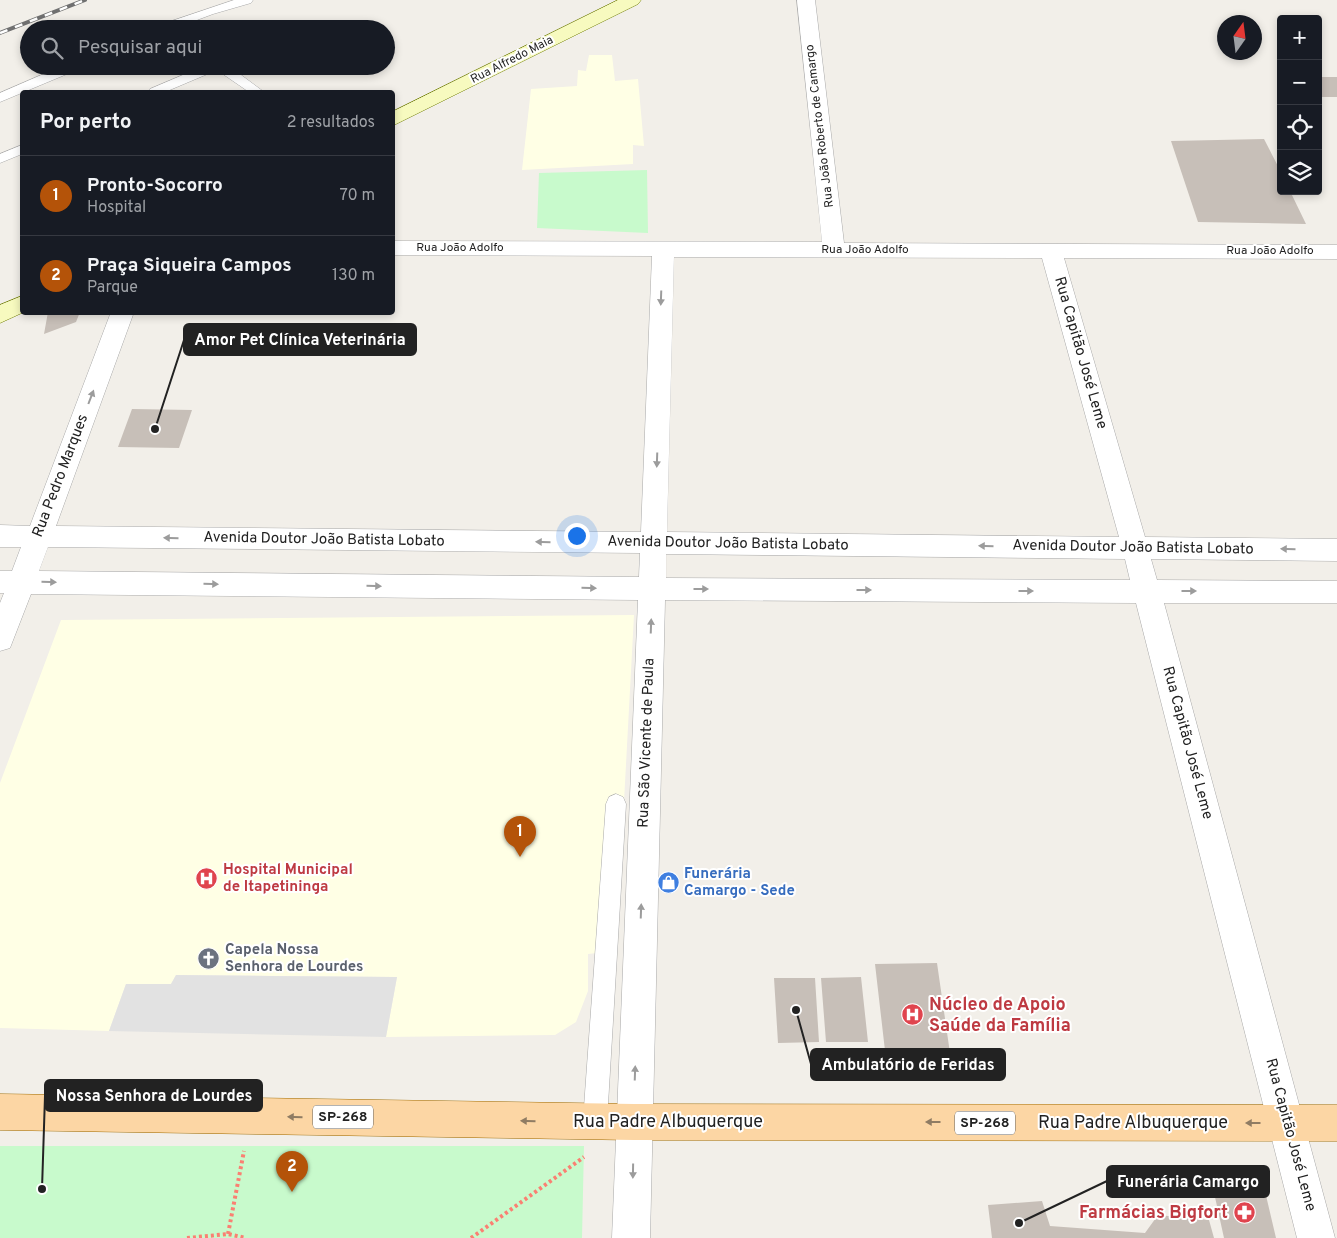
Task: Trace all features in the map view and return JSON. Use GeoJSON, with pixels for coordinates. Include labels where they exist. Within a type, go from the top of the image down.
{"type":"FeatureCollection","features":[{"type":"Feature","properties":{"kind":"main road","name":"Rua Alfredo Maia"},"geometry":{"type":"LineString","coordinates":[[395,118],[632,0]]}},
{"type":"Feature","properties":{"kind":"main road"},"geometry":{"type":"LineString","coordinates":[[0,315],[20,305]]}},
{"type":"Feature","properties":{"kind":"main road","name":"Rua Padre Albuquerque"},"geometry":{"type":"LineString","coordinates":[[0,1112],[251,1116],[588,1131],[634,1122],[1337,1124]]}},
{"type":"Feature","properties":{"kind":"street","name":"Rua João Roberto de Camargo"},"geometry":{"type":"LineString","coordinates":[[806,1],[834,250]]}},
{"type":"Feature","properties":{"kind":"street","name":"Rua João Adolfo"},"geometry":{"type":"LineString","coordinates":[[395,248],[1337,252]]}},
{"type":"Feature","properties":{"kind":"street","name":"Rua São Vicente de Paula"},"geometry":{"type":"LineString","coordinates":[[631,1238],[662,249]]}},
{"type":"Feature","properties":{"kind":"street","name":"Rua Capitão José Leme"},"geometry":{"type":"LineString","coordinates":[[1051,250],[1147,591],[1316,1238]]}},
{"type":"Feature","properties":{"kind":"street","name":"Rua Pedro Marques"},"geometry":{"type":"LineString","coordinates":[[0,639],[11,582],[38,537],[123,315]]}},
{"type":"Feature","properties":{"kind":"street","name":"Avenida Doutor João Batista Lobato"},"geometry":{"type":"LineString","coordinates":[[0,536],[1337,550]]}},
{"type":"Feature","properties":{"kind":"street"},"geometry":{"type":"LineString","coordinates":[[11,582],[652,589],[1337,592]]}},
{"type":"Feature","properties":{"kind":"lane"},"geometry":{"type":"LineString","coordinates":[[183,20],[209,10],[247,0]]}},
{"type":"Feature","properties":{"kind":"lane"},"geometry":{"type":"LineString","coordinates":[[0,98],[53,75]]}},
{"type":"Feature","properties":{"kind":"lane"},"geometry":{"type":"LineString","coordinates":[[160,90],[196,75]]}},
{"type":"Feature","properties":{"kind":"lane"},"geometry":{"type":"LineString","coordinates":[[232,75],[254,90]]}},
{"type":"Feature","properties":{"kind":"lane"},"geometry":{"type":"LineString","coordinates":[[0,159],[20,150]]}},
{"type":"Feature","properties":{"kind":"lane"},"geometry":{"type":"LineString","coordinates":[[588,1131],[616,804]]}},
{"type":"Feature","properties":{"kind":"path"},"geometry":{"type":"LineString","coordinates":[[228,1234],[251,1116]]}},
{"type":"Feature","properties":{"kind":"path"},"geometry":{"type":"LineString","coordinates":[[471,1238],[588,1131]]}},
{"type":"Feature","properties":{"kind":"path"},"geometry":{"type":"LineString","coordinates":[[187,1238],[228,1234],[246,1238]]}},
{"type":"Feature","properties":{"kind":"shaded area"},"geometry":{"type":"Polygon","coordinates":[[[589,55],[612,55],[615,81],[638,79],[644,146],[633,145],[633,164],[522,170],[531,89],[577,86],[578,70],[586,71],[589,55]]]}},
{"type":"Feature","properties":{"kind":"shaded area","name":"Hospital Municipal de Itapetininga"},"geometry":{"type":"Polygon","coordinates":[[[634,615],[616,951],[588,954],[588,991],[576,1022],[555,1035],[386,1037],[397,977],[176,975],[171,984],[126,984],[109,1031],[0,1028],[0,783],[61,620],[634,615]]]}},
{"type":"Feature","properties":{"kind":"shaded area"},"geometry":{"type":"Polygon","coordinates":[[[176,975],[397,977],[386,1037],[109,1031],[126,984],[171,984],[176,975]]]}},
{"type":"Feature","properties":{"kind":"green space"},"geometry":{"type":"Polygon","coordinates":[[[647,170],[648,233],[537,228],[539,173],[647,170]]]}},
{"type":"Feature","properties":{"kind":"green space"},"geometry":{"type":"Polygon","coordinates":[[[0,1146],[584,1146],[582,1238],[0,1238],[0,1146]]]}},
{"type":"Feature","properties":{"kind":"building"},"geometry":{"type":"Polygon","coordinates":[[[1322,77],[1337,77],[1337,97],[1322,97],[1322,77]]]}},
{"type":"Feature","properties":{"kind":"building"},"geometry":{"type":"Polygon","coordinates":[[[1264,139],[1277,164],[1277,195],[1292,195],[1306,224],[1198,222],[1171,141],[1264,139]]]}},
{"type":"Feature","properties":{"kind":"building"},"geometry":{"type":"Polygon","coordinates":[[[47,315],[79,315],[76,322],[44,334],[47,315]]]}},
{"type":"Feature","properties":{"kind":"building"},"geometry":{"type":"Polygon","coordinates":[[[132,409],[192,410],[179,448],[118,447],[132,409]]]}},
{"type":"Feature","properties":{"kind":"building","name":"Núcleo de Apoio Saúde da Família"},"geometry":{"type":"Polygon","coordinates":[[[937,963],[952,1067],[887,1068],[875,964],[937,963]]]}},
{"type":"Feature","properties":{"kind":"building"},"geometry":{"type":"Polygon","coordinates":[[[861,977],[868,1042],[826,1042],[821,978],[861,977]]]}},
{"type":"Feature","properties":{"kind":"building"},"geometry":{"type":"Polygon","coordinates":[[[774,978],[815,978],[819,1042],[778,1043],[774,978]]]}},
{"type":"Feature","properties":{"kind":"building","name":"Farmácias Bigfort"},"geometry":{"type":"Polygon","coordinates":[[[1264,1187],[1276,1238],[1224,1238],[1213,1188],[1264,1187]]]}},
{"type":"Feature","properties":{"kind":"building"},"geometry":{"type":"Polygon","coordinates":[[[1042,1201],[1050,1226],[1145,1233],[1158,1215],[1209,1220],[1214,1238],[992,1238],[988,1205],[1042,1201]]]}},
{"type":"Feature","properties":{"kind":"railway"},"geometry":{"type":"LineString","coordinates":[[33,20],[85,0]]}},
{"type":"Feature","properties":{"kind":"railway"},"geometry":{"type":"LineString","coordinates":[[0,33],[20,25]]}},
{"type":"Feature","properties":{"kind":"place","name":"Amor Pet Clínica Veterinária"},"geometry":{"type":"Point","coordinates":[155,429]}},
{"type":"Feature","properties":{"kind":"place","name":"Pronto-Socorro"},"geometry":{"type":"Point","coordinates":[520,857]}},
{"type":"Feature","properties":{"kind":"place","name":"Hospital Municipal de Itapetininga"},"geometry":{"type":"Point","coordinates":[207,879]}},
{"type":"Feature","properties":{"kind":"place","name":"Funerária Camargo - Sede"},"geometry":{"type":"Point","coordinates":[668,883]}},
{"type":"Feature","properties":{"kind":"place","name":"Capela Nossa Senhora de Lourdes"},"geometry":{"type":"Point","coordinates":[209,959]}},
{"type":"Feature","properties":{"kind":"place","name":"Ambulatório de Feridas"},"geometry":{"type":"Point","coordinates":[796,1010]}},
{"type":"Feature","properties":{"kind":"place","name":"Núcleo de Apoio Saúde da Família"},"geometry":{"type":"Point","coordinates":[913,1015]}},
{"type":"Feature","properties":{"kind":"place","name":"Nossa Senhora de Lourdes"},"geometry":{"type":"Point","coordinates":[42,1189]}},
{"type":"Feature","properties":{"kind":"place","name":"Praça Siqueira Campos"},"geometry":{"type":"Point","coordinates":[292,1192]}},
{"type":"Feature","properties":{"kind":"place","name":"Farmácias Bigfort"},"geometry":{"type":"Point","coordinates":[1244,1213]}},
{"type":"Feature","properties":{"kind":"place","name":"Funerária Camargo"},"geometry":{"type":"Point","coordinates":[1019,1223]}}]}
